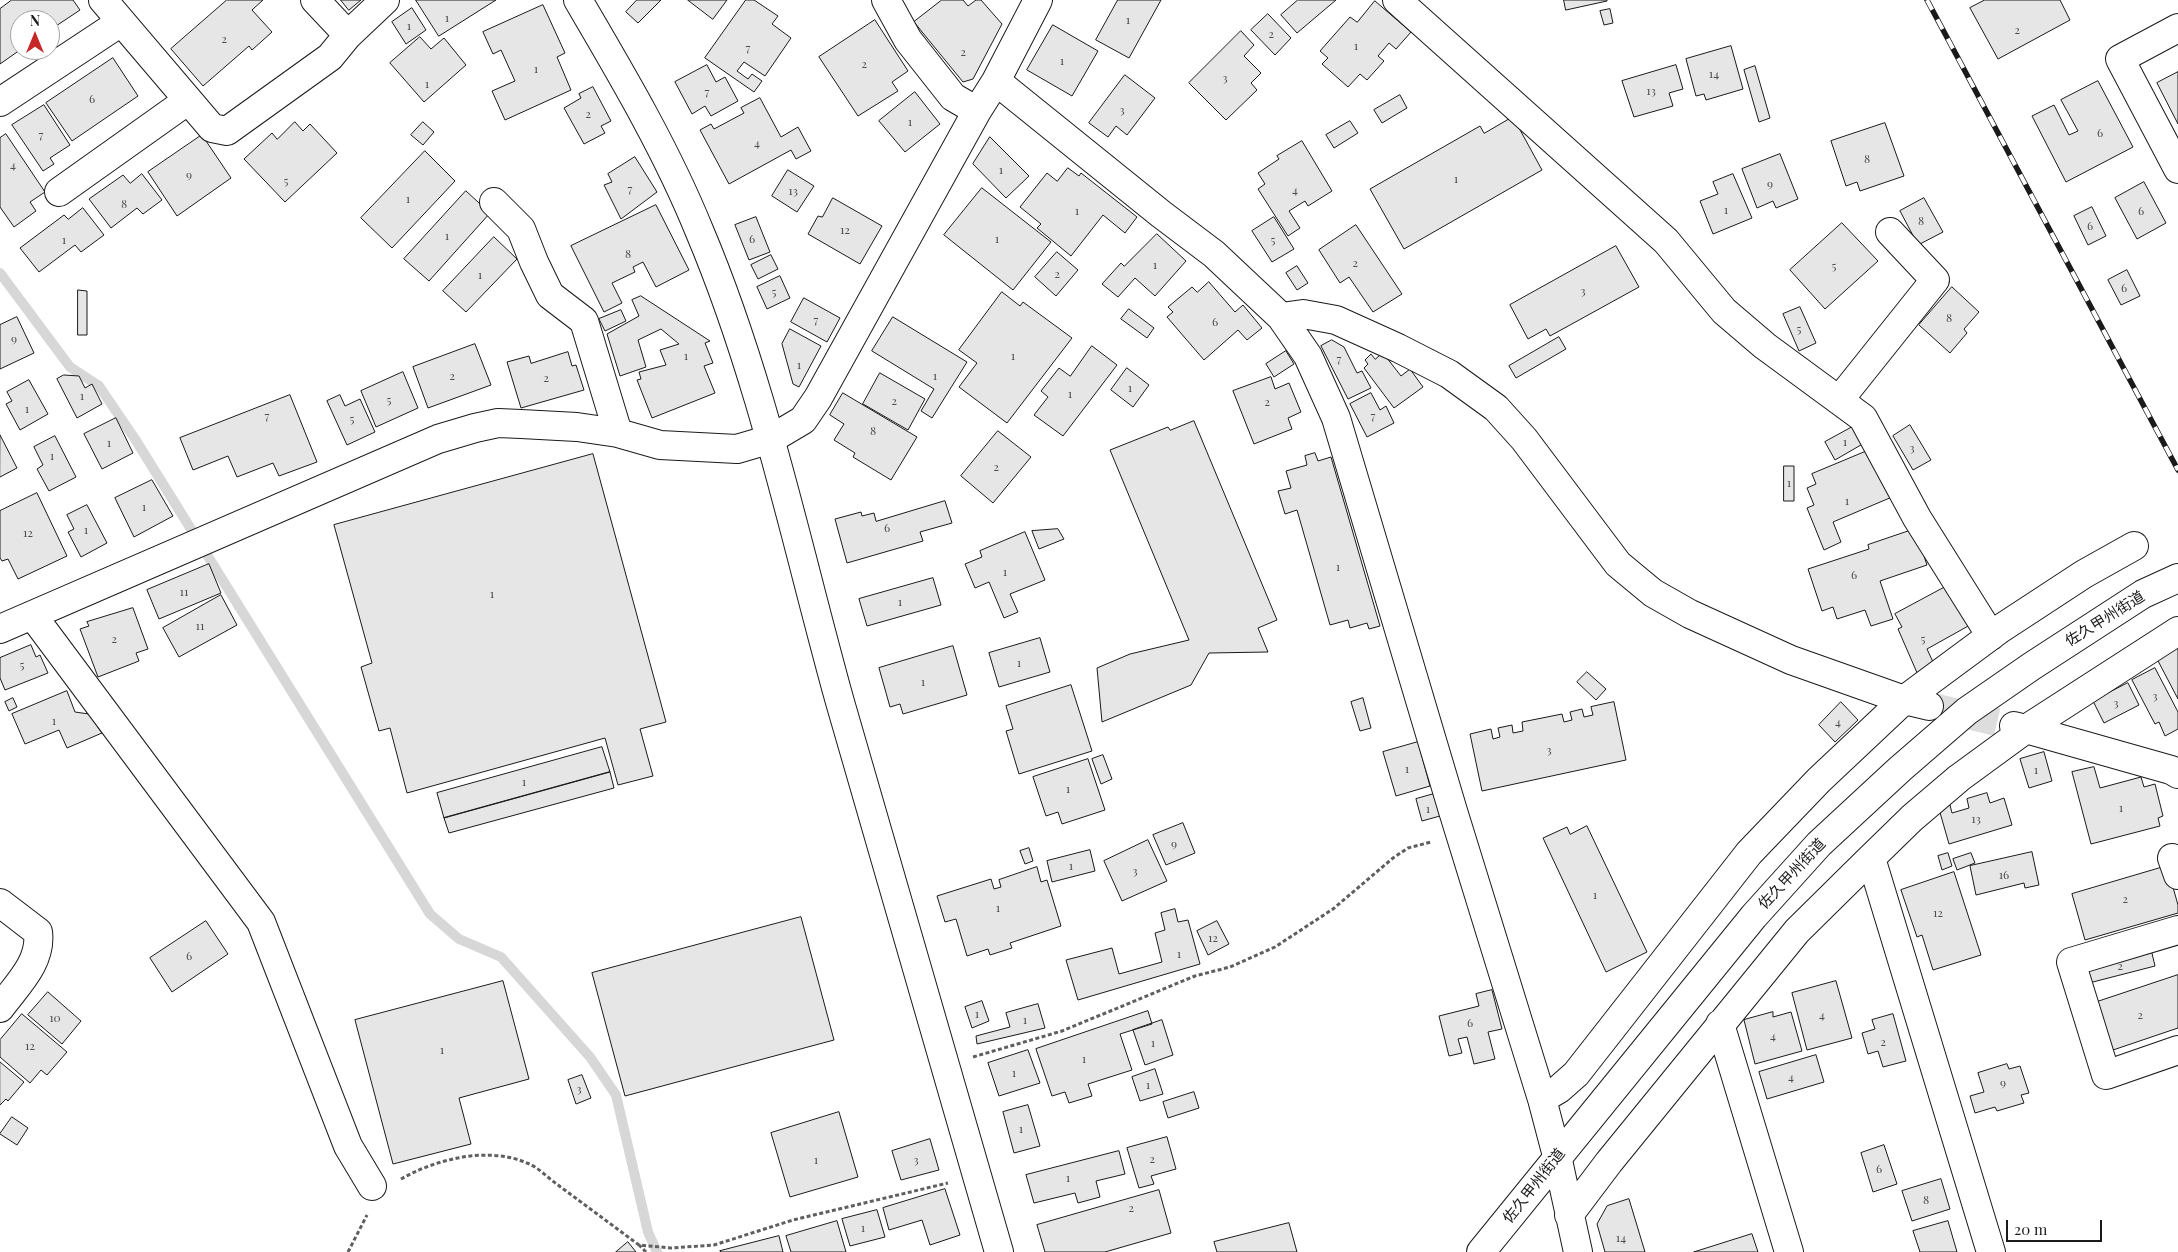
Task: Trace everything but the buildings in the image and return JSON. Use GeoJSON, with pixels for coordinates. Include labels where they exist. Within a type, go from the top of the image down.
{"type":"FeatureCollection","features":[{"type":"Feature","properties":{"kind":"main road"},"geometry":{"type":"LineString","coordinates":[[103,0],[187,101],[212,128],[227,131],[330,57],[348,34],[385,0]]}},
{"type":"Feature","properties":{"kind":"main road"},"geometry":{"type":"LineString","coordinates":[[315,0],[348,34]]}},
{"type":"Feature","properties":{"kind":"main road"},"geometry":{"type":"LineString","coordinates":[[578,0],[633,94],[675,175],[697,224],[748,363],[771,439],[820,630],[999,1252]]}},
{"type":"Feature","properties":{"kind":"main road"},"geometry":{"type":"LineString","coordinates":[[886,0],[908,40],[953,97],[977,111]]}},
{"type":"Feature","properties":{"kind":"main road"},"geometry":{"type":"LineString","coordinates":[[0,629],[438,439],[475,428],[498,423],[577,426],[618,433],[660,445],[702,448],[737,449],[771,439],[802,420],[818,398],[977,111],[996,81],[1038,0]]}},
{"type":"Feature","properties":{"kind":"main road"},"geometry":{"type":"LineString","coordinates":[[1397,0],[1666,241],[1724,311],[1765,346],[1863,418],[1917,518],[1991,636]]}},
{"type":"Feature","properties":{"kind":"main road"},"geometry":{"type":"LineString","coordinates":[[0,102],[121,22]]}},
{"type":"Feature","properties":{"kind":"main road"},"geometry":{"type":"LineString","coordinates":[[2178,28],[2120,60],[2178,169]]}},
{"type":"Feature","properties":{"kind":"main road"},"geometry":{"type":"LineString","coordinates":[[996,81],[1161,214],[1214,254],[1282,317],[1308,356],[1336,418],[1460,835],[1542,1099],[1557,1156],[1578,1252]]}},
{"type":"Feature","properties":{"kind":"main road"},"geometry":{"type":"LineString","coordinates":[[59,192],[187,101]]}},
{"type":"Feature","properties":{"kind":"main road"},"geometry":{"type":"LineString","coordinates":[[494,202],[521,230],[550,295],[584,321],[618,433]]}},
{"type":"Feature","properties":{"kind":"main road"},"geometry":{"type":"LineString","coordinates":[[1840,400],[1935,280],[1890,232]]}},
{"type":"Feature","properties":{"kind":"main road"},"geometry":{"type":"LineString","coordinates":[[1282,317],[1304,314],[1336,320],[1449,374],[1496,408],[1524,439],[1618,564],[1653,593],[1699,618],[1791,660],[1916,703]]}},
{"type":"Feature","properties":{"kind":"main road"},"geometry":{"type":"LineString","coordinates":[[1542,1099],[1560,1089],[1576,1074],[1749,853],[1819,780],[1916,703],[1991,636],[2084,574],[2134,546]]}},
{"type":"Feature","properties":{"kind":"main road"},"geometry":{"type":"LineString","coordinates":[[2143,594],[2178,573]]}},
{"type":"Feature","properties":{"kind":"main road","name":"佐久甲州街道"},"geometry":{"type":"LineString","coordinates":[[1481,1252],[1557,1156],[1754,916],[1819,844],[1900,769],[1968,711],[2032,666],[2143,594],[2178,578]]}},
{"type":"Feature","properties":{"kind":"main road"},"geometry":{"type":"LineString","coordinates":[[33,616],[261,922],[348,1146],[379,1193]]}},
{"type":"Feature","properties":{"kind":"main road"},"geometry":{"type":"LineString","coordinates":[[1569,1215],[1609,1162],[1797,931],[1912,818],[2015,726],[2178,631]]}},
{"type":"Feature","properties":{"kind":"main road"},"geometry":{"type":"LineString","coordinates":[[2015,726],[2171,770],[2178,774]]}},
{"type":"Feature","properties":{"kind":"main road"},"geometry":{"type":"LineString","coordinates":[[1871,858],[1991,1252]]}},
{"type":"Feature","properties":{"kind":"main road"},"geometry":{"type":"LineString","coordinates":[[0,903],[38,932],[40,944],[36,959],[0,1008]]}},
{"type":"Feature","properties":{"kind":"main road"},"geometry":{"type":"LineString","coordinates":[[2178,930],[2071,962],[2106,1075],[2178,1050]]}},
{"type":"Feature","properties":{"kind":"main road"},"geometry":{"type":"LineString","coordinates":[[1720,1024],[1789,1252]]}},
{"type":"Feature","properties":{"kind":"path"},"geometry":{"type":"LineString","coordinates":[[945,1066],[1062,1030],[1195,976],[1230,967],[1275,947],[1333,909],[1392,858],[1408,848],[1460,835]]}},
{"type":"Feature","properties":{"kind":"path"},"geometry":{"type":"LineString","coordinates":[[348,1252],[379,1193],[412,1173],[441,1162],[470,1156],[498,1156],[528,1163],[646,1252]]}},
{"type":"Feature","properties":{"kind":"path"},"geometry":{"type":"LineString","coordinates":[[638,1245],[671,1248],[714,1245],[793,1220],[978,1176]]}},
{"type":"Feature","properties":{"kind":"waterway"},"geometry":{"type":"LineString","coordinates":[[0,273],[70,367],[99,386],[135,439],[430,914],[459,939],[501,957],[590,1057],[616,1095],[648,1232],[657,1252]]}},
{"type":"Feature","properties":{"kind":"tunnel"},"geometry":{"type":"LineString","coordinates":[[1929,706],[2005,724]]}},
{"type":"Feature","properties":{"kind":"railway"},"geometry":{"type":"LineString","coordinates":[[1927,0],[2178,470]]}}]}
